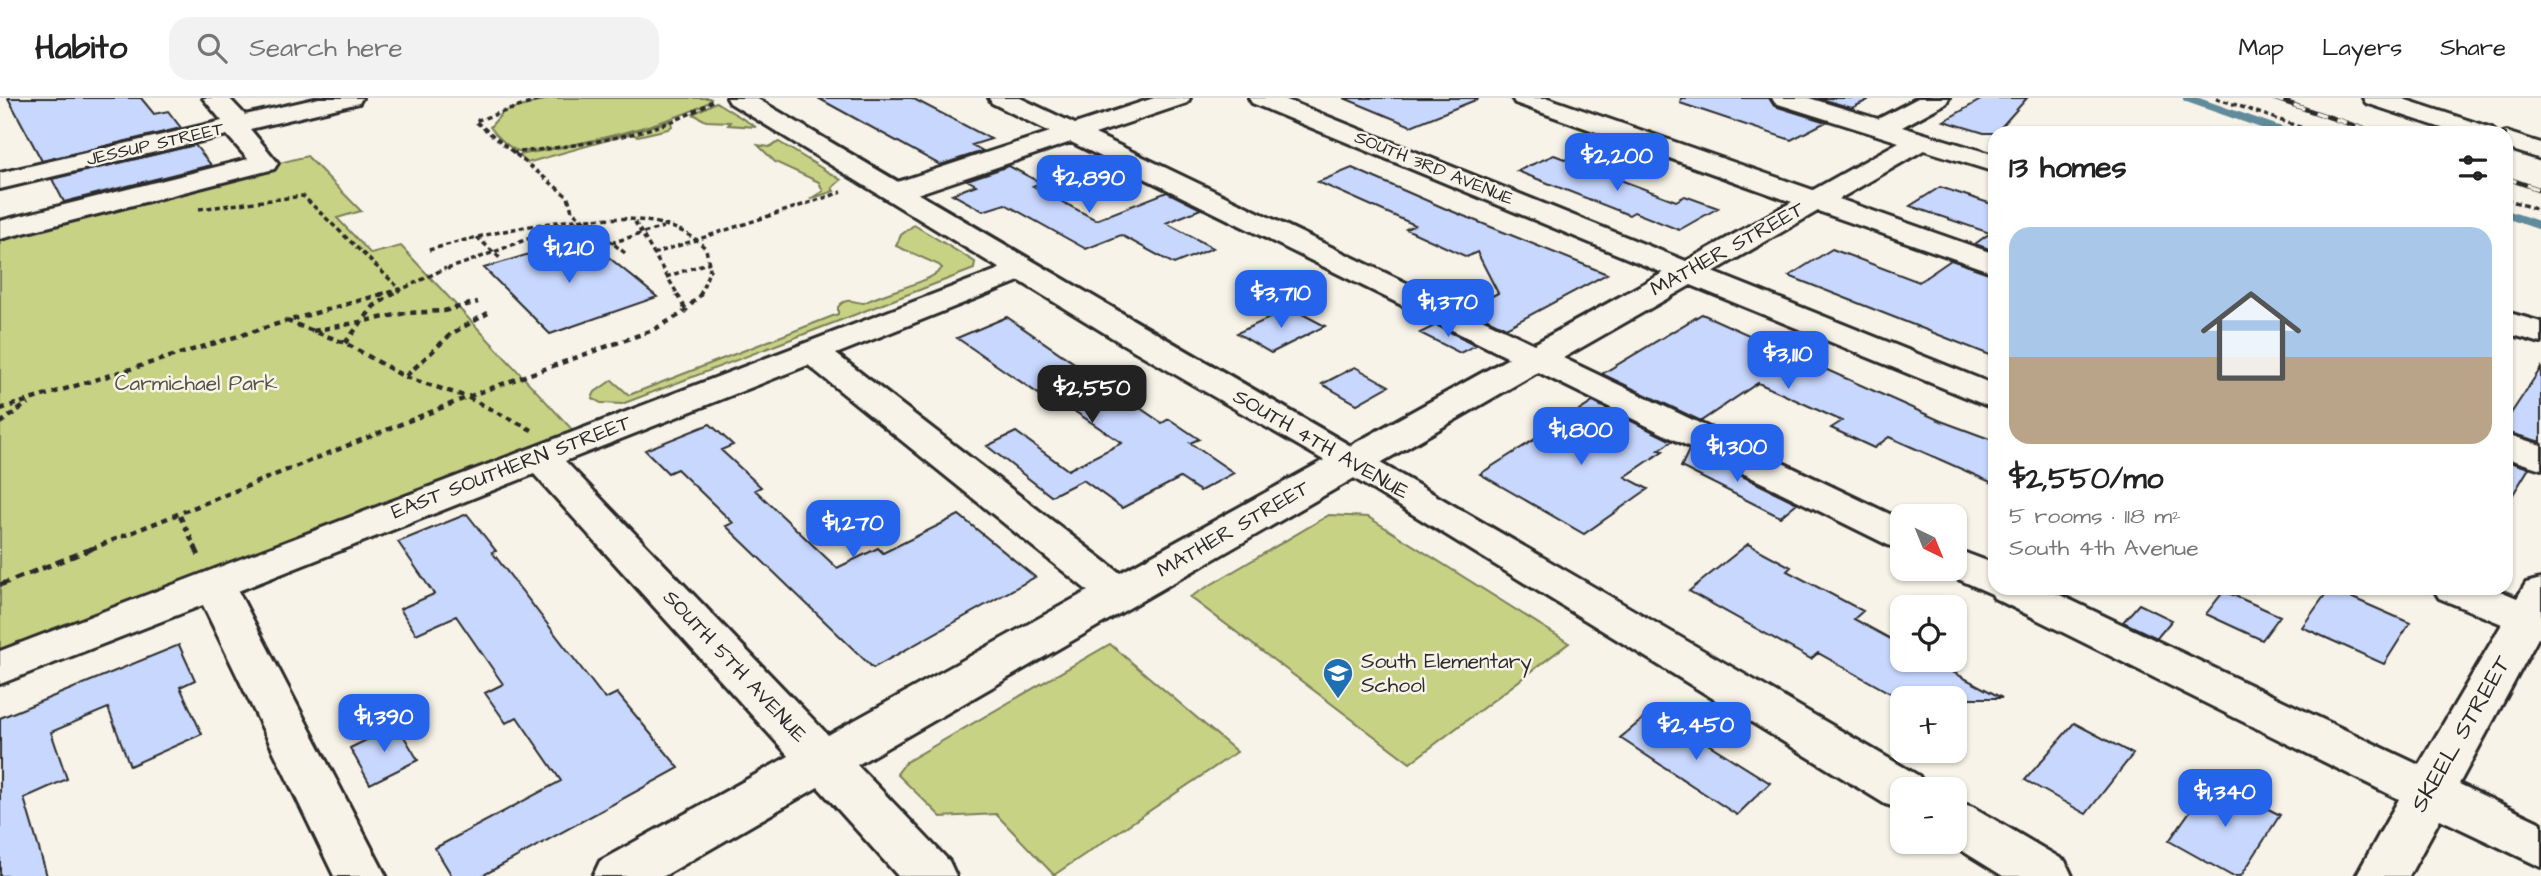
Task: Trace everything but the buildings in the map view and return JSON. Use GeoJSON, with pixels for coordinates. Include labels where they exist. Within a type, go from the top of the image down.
{"type":"FeatureCollection","features":[{"type":"Feature","properties":{"kind":"street"},"geometry":{"type":"LineString","coordinates":[[0,230],[265,163],[215,98]]}},
{"type":"Feature","properties":{"kind":"street","name":"JESSUP STREET"},"geometry":{"type":"LineString","coordinates":[[3,175],[121,152],[350,98]]}},
{"type":"Feature","properties":{"kind":"street","name":"SOUTH 4TH AVENUE"},"geometry":{"type":"LineString","coordinates":[[739,98],[1890,783]]}},
{"type":"Feature","properties":{"kind":"street"},"geometry":{"type":"LineString","coordinates":[[1001,98],[1890,530]]}},
{"type":"Feature","properties":{"kind":"street"},"geometry":{"type":"LineString","coordinates":[[898,191],[1178,98]]}},
{"type":"Feature","properties":{"kind":"street","name":"SOUTH 3RD AVENUE"},"geometry":{"type":"LineString","coordinates":[[1261,98],[1988,395]]}},
{"type":"Feature","properties":{"kind":"street"},"geometry":{"type":"LineString","coordinates":[[1524,98],[1988,262]]}},
{"type":"Feature","properties":{"kind":"street"},"geometry":{"type":"LineString","coordinates":[[1784,98],[1988,162]]}},
{"type":"Feature","properties":{"kind":"street"},"geometry":{"type":"LineString","coordinates":[[1880,128],[1937,98]]}},
{"type":"Feature","properties":{"kind":"street"},"geometry":{"type":"LineString","coordinates":[[2375,98],[2461,126]]}},
{"type":"Feature","properties":{"kind":"street","name":"MATHER STREET"},"geometry":{"type":"LineString","coordinates":[[619,876],[825,762],[1534,357],[1921,141]]}},
{"type":"Feature","properties":{"kind":"street"},"geometry":{"type":"LineString","coordinates":[[2513,142],[2541,151]]}},
{"type":"Feature","properties":{"kind":"street"},"geometry":{"type":"LineString","coordinates":[[121,152],[149,192]]}},
{"type":"Feature","properties":{"kind":"street","name":"EAST SOUTHERN STREET"},"geometry":{"type":"LineString","coordinates":[[0,668],[208,573],[533,445],[811,351],[1023,269]]}},
{"type":"Feature","properties":{"kind":"street"},"geometry":{"type":"LineString","coordinates":[[2513,324],[2541,333]]}},
{"type":"Feature","properties":{"kind":"street"},"geometry":{"type":"LineString","coordinates":[[811,351],[1119,594]]}},
{"type":"Feature","properties":{"kind":"street","name":"SOUTH 5TH AVENUE"},"geometry":{"type":"LineString","coordinates":[[533,445],[930,876]]}},
{"type":"Feature","properties":{"kind":"street"},"geometry":{"type":"LineString","coordinates":[[2513,448],[2541,458]]}},
{"type":"Feature","properties":{"kind":"street"},"geometry":{"type":"LineString","coordinates":[[1967,568],[1988,578]]}},
{"type":"Feature","properties":{"kind":"street"},"geometry":{"type":"LineString","coordinates":[[208,573],[360,876]]}},
{"type":"Feature","properties":{"kind":"street"},"geometry":{"type":"LineString","coordinates":[[2023,595],[2541,846]]}},
{"type":"Feature","properties":{"kind":"street"},"geometry":{"type":"LineString","coordinates":[[2478,595],[2536,612]]}},
{"type":"Feature","properties":{"kind":"street","name":"SKEEL STREET"},"geometry":{"type":"LineString","coordinates":[[2382,876],[2428,791],[2536,612]]}},
{"type":"Feature","properties":{"kind":"street"},"geometry":{"type":"LineString","coordinates":[[1967,828],[2046,876]]}},
{"type":"Feature","properties":{"kind":"path"},"geometry":{"type":"LineString","coordinates":[[546,98],[475,121],[568,197],[572,211],[581,220],[625,253]]}},
{"type":"Feature","properties":{"kind":"path"},"geometry":{"type":"LineString","coordinates":[[512,153],[568,146],[641,128],[684,116],[709,105],[712,98]]}},
{"type":"Feature","properties":{"kind":"path"},"geometry":{"type":"LineString","coordinates":[[2216,98],[2297,126]]}},
{"type":"Feature","properties":{"kind":"path"},"geometry":{"type":"LineString","coordinates":[[653,254],[850,189]]}},
{"type":"Feature","properties":{"kind":"path"},"geometry":{"type":"LineString","coordinates":[[190,210],[303,196],[400,289]]}},
{"type":"Feature","properties":{"kind":"path"},"geometry":{"type":"LineString","coordinates":[[2513,201],[2541,211]]}},
{"type":"Feature","properties":{"kind":"path"},"geometry":{"type":"LineString","coordinates":[[0,409],[400,289],[446,269],[494,253],[527,237],[581,220]]}},
{"type":"Feature","properties":{"kind":"path"},"geometry":{"type":"LineString","coordinates":[[0,585],[180,516],[467,397],[667,324],[700,297],[708,282],[710,262],[698,240],[663,226],[635,221],[581,220],[534,225],[429,250]]}},
{"type":"Feature","properties":{"kind":"path"},"geometry":{"type":"LineString","coordinates":[[635,221],[686,310]]}},
{"type":"Feature","properties":{"kind":"path"},"geometry":{"type":"LineString","coordinates":[[611,243],[663,226]]}},
{"type":"Feature","properties":{"kind":"path"},"geometry":{"type":"LineString","coordinates":[[477,237],[502,260]]}},
{"type":"Feature","properties":{"kind":"path"},"geometry":{"type":"LineString","coordinates":[[666,277],[710,262]]}},
{"type":"Feature","properties":{"kind":"path"},"geometry":{"type":"LineString","coordinates":[[345,343],[374,306],[400,289]]}},
{"type":"Feature","properties":{"kind":"path"},"geometry":{"type":"LineString","coordinates":[[313,331],[363,320],[444,311],[478,302]]}},
{"type":"Feature","properties":{"kind":"path"},"geometry":{"type":"LineString","coordinates":[[405,377],[451,334],[488,313]]}},
{"type":"Feature","properties":{"kind":"path"},"geometry":{"type":"LineString","coordinates":[[287,321],[345,343],[405,377],[467,397],[534,428],[533,445]]}},
{"type":"Feature","properties":{"kind":"path"},"geometry":{"type":"LineString","coordinates":[[0,423],[33,399]]}},
{"type":"Feature","properties":{"kind":"path"},"geometry":{"type":"LineString","coordinates":[[180,516],[208,573]]}},
{"type":"Feature","properties":{"kind":"green space"},"geometry":{"type":"Polygon","coordinates":[[[551,98],[711,99],[700,107],[651,125],[534,151],[515,150],[490,127],[503,112],[551,98]]]}},
{"type":"Feature","properties":{"kind":"green space"},"geometry":{"type":"Polygon","coordinates":[[[716,102],[756,127],[706,121],[693,114],[716,102]]]}},
{"type":"Feature","properties":{"kind":"green space"},"geometry":{"type":"Polygon","coordinates":[[[671,121],[672,126],[668,129],[638,136],[629,134],[527,163],[519,155],[591,142],[671,121]]]}},
{"type":"Feature","properties":{"kind":"green space"},"geometry":{"type":"Polygon","coordinates":[[[779,142],[841,180],[832,188],[834,191],[810,199],[823,191],[819,182],[775,162],[758,145],[769,147],[779,142]]]}},
{"type":"Feature","properties":{"kind":"green space","name":"Carmichael Park"},"geometry":{"type":"Polygon","coordinates":[[[307,156],[361,211],[337,218],[371,254],[401,246],[581,439],[0,667],[0,234],[307,156]]]}},
{"type":"Feature","properties":{"kind":"green space"},"geometry":{"type":"Polygon","coordinates":[[[914,225],[975,262],[974,269],[622,404],[601,403],[592,398],[595,392],[612,380],[629,395],[838,314],[838,307],[844,302],[864,303],[929,278],[942,268],[896,246],[901,235],[914,225]]]}},
{"type":"Feature","properties":{"kind":"green space"},"geometry":{"type":"Polygon","coordinates":[[[1329,515],[1368,517],[1569,643],[1410,763],[1190,597],[1329,515]]]}},
{"type":"Feature","properties":{"kind":"green space"},"geometry":{"type":"Polygon","coordinates":[[[1110,644],[1237,752],[1054,875],[996,814],[941,817],[897,774],[906,762],[1110,644]]]}},
{"type":"Feature","properties":{"kind":"waterway"},"geometry":{"type":"LineString","coordinates":[[2187,98],[2267,126]]}},
{"type":"Feature","properties":{"kind":"waterway"},"geometry":{"type":"LineString","coordinates":[[2513,216],[2541,226]]}},
{"type":"Feature","properties":{"kind":"railway"},"geometry":{"type":"LineString","coordinates":[[2273,98],[2355,126]]}},
{"type":"Feature","properties":{"kind":"railway"},"geometry":{"type":"LineString","coordinates":[[2513,180],[2541,190]]}},
{"type":"Feature","properties":{"kind":"place","name":"South Elementary School"},"geometry":{"type":"Point","coordinates":[1338,700]}}]}
